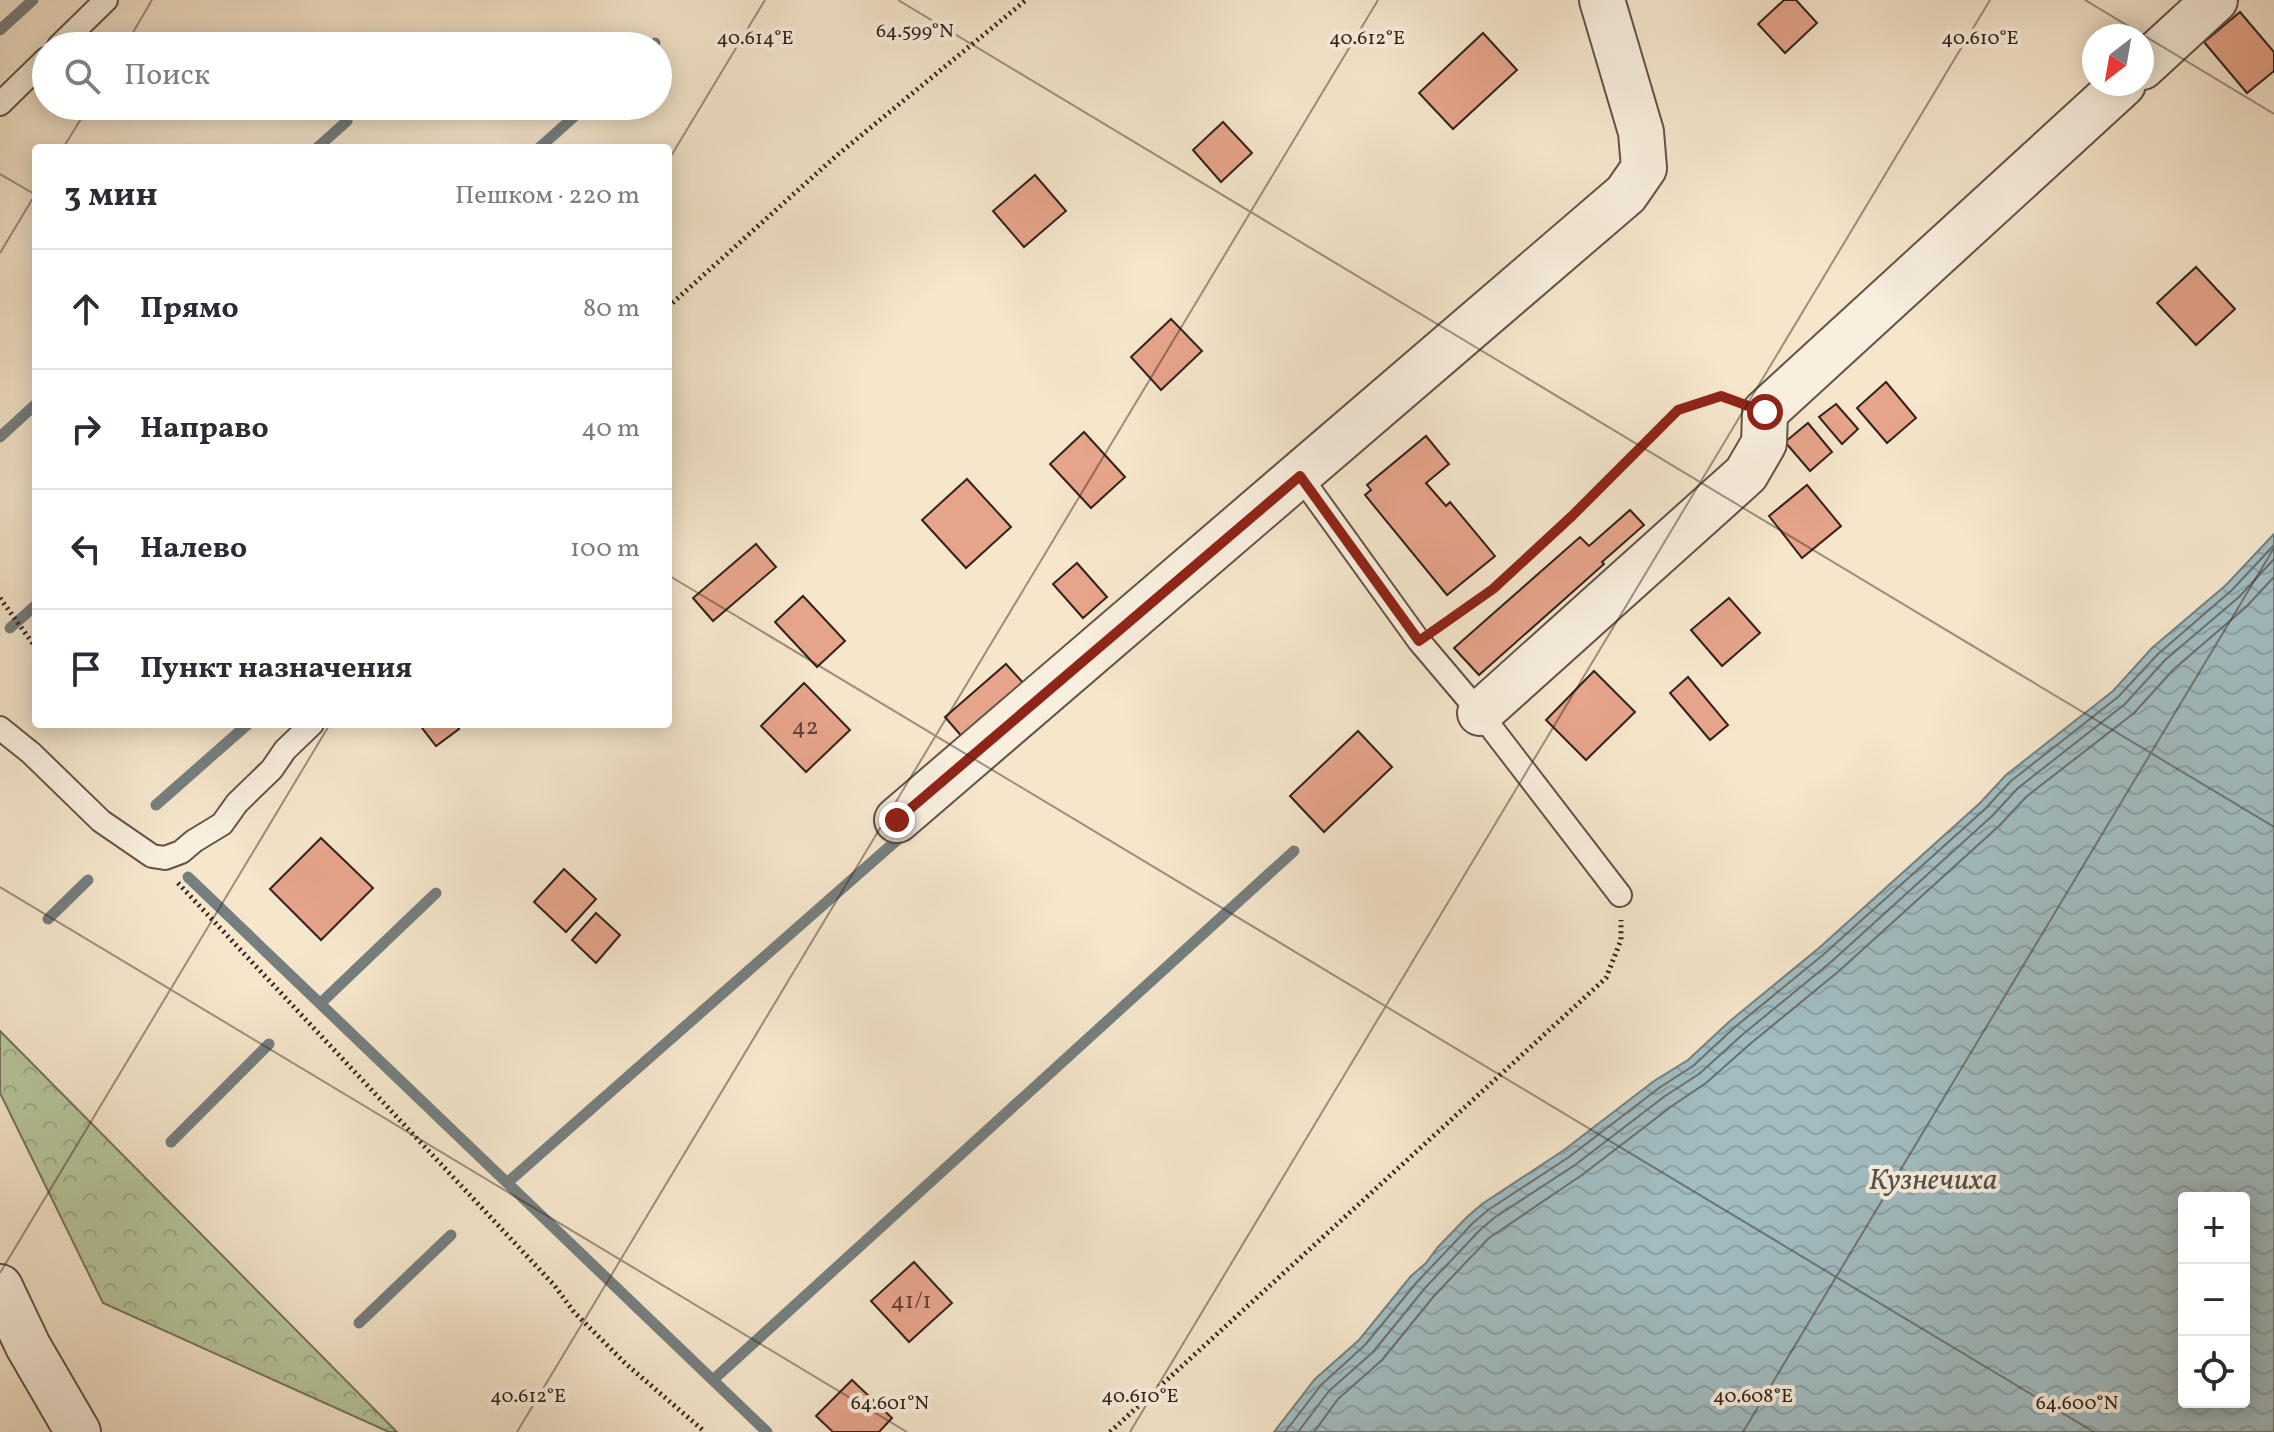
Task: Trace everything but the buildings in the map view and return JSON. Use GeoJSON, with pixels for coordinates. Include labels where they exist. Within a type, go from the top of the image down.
{"type":"FeatureCollection","features":[{"type":"Feature","properties":{"kind":"street"},"geometry":{"type":"LineString","coordinates":[[897,820],[1626,194],[1644,168],[1641,132],[1602,0]]}},
{"type":"Feature","properties":{"kind":"street"},"geometry":{"type":"LineString","coordinates":[[2154,56],[2215,0]]}},
{"type":"Feature","properties":{"kind":"street"},"geometry":{"type":"LineString","coordinates":[[1480,713],[1746,474],[1764,443],[1765,412],[2110,96]]}},
{"type":"Feature","properties":{"kind":"street"},"geometry":{"type":"LineString","coordinates":[[0,1287],[28,1346],[78,1432]]}},
{"type":"Feature","properties":{"kind":"lane"},"geometry":{"type":"LineString","coordinates":[[73,32],[106,0]]}},
{"type":"Feature","properties":{"kind":"lane"},"geometry":{"type":"LineString","coordinates":[[0,104],[32,73]]}},
{"type":"Feature","properties":{"kind":"lane"},"geometry":{"type":"LineString","coordinates":[[1300,476],[1419,641],[1480,713],[1620,895]]}},
{"type":"Feature","properties":{"kind":"lane"},"geometry":{"type":"LineString","coordinates":[[0,728],[31,753],[101,821],[152,856],[165,858],[181,852],[222,824],[237,803],[308,728]]}},
{"type":"Feature","properties":{"kind":"path"},"geometry":{"type":"LineString","coordinates":[[672,303],[836,156],[1026,0]]}},
{"type":"Feature","properties":{"kind":"path"},"geometry":{"type":"LineString","coordinates":[[1419,641],[1493,589],[1572,516],[1678,410],[1721,396],[1765,412]]}},
{"type":"Feature","properties":{"kind":"path"},"geometry":{"type":"LineString","coordinates":[[0,598],[32,642]]}},
{"type":"Feature","properties":{"kind":"path"},"geometry":{"type":"LineString","coordinates":[[152,856],[554,1285],[574,1312],[626,1364],[705,1432]]}},
{"type":"Feature","properties":{"kind":"path"},"geometry":{"type":"LineString","coordinates":[[1110,1432],[1606,978],[1621,940],[1620,895]]}},
{"type":"Feature","properties":{"kind":"green space"},"geometry":{"type":"Polygon","coordinates":[[[0,1031],[397,1432],[389,1432],[103,1303],[0,1093],[0,1031]]]}},
{"type":"Feature","properties":{"kind":"water","name":"Кузнечиха"},"geometry":{"type":"Polygon","coordinates":[[[2274,534],[2274,1432],[1274,1432],[1315,1379],[1359,1340],[1411,1276],[1467,1217],[1564,1150],[1654,1081],[1688,1060],[1819,948],[1980,803],[2006,775],[2113,691],[2152,648],[2226,585],[2274,534]]]}},
{"type":"Feature","properties":{"kind":"waterway"},"geometry":{"type":"LineString","coordinates":[[0,30],[33,0]]}},
{"type":"Feature","properties":{"kind":"waterway"},"geometry":{"type":"LineString","coordinates":[[543,144],[570,120]]}},
{"type":"Feature","properties":{"kind":"waterway"},"geometry":{"type":"LineString","coordinates":[[321,144],[347,121]]}},
{"type":"Feature","properties":{"kind":"waterway"},"geometry":{"type":"LineString","coordinates":[[0,437],[32,408]]}},
{"type":"Feature","properties":{"kind":"waterway"},"geometry":{"type":"LineString","coordinates":[[10,628],[32,609]]}},
{"type":"Feature","properties":{"kind":"waterway"},"geometry":{"type":"LineString","coordinates":[[156,805],[243,728]]}},
{"type":"Feature","properties":{"kind":"waterway"},"geometry":{"type":"LineString","coordinates":[[508,1182],[905,833]]}},
{"type":"Feature","properties":{"kind":"waterway"},"geometry":{"type":"LineString","coordinates":[[714,1379],[1294,851]]}},
{"type":"Feature","properties":{"kind":"waterway"},"geometry":{"type":"LineString","coordinates":[[188,877],[767,1432]]}},
{"type":"Feature","properties":{"kind":"waterway"},"geometry":{"type":"LineString","coordinates":[[48,919],[88,880]]}},
{"type":"Feature","properties":{"kind":"waterway"},"geometry":{"type":"LineString","coordinates":[[324,1000],[436,893]]}},
{"type":"Feature","properties":{"kind":"waterway"},"geometry":{"type":"LineString","coordinates":[[171,1142],[269,1044]]}},
{"type":"Feature","properties":{"kind":"waterway"},"geometry":{"type":"LineString","coordinates":[[359,1323],[451,1235]]}},
{"type":"Feature","properties":{"kind":"route"},"geometry":{"type":"LineString","coordinates":[[897,820],[1300,476],[1419,641],[1493,589],[1572,516],[1678,410],[1721,396],[1765,412]]}}]}
